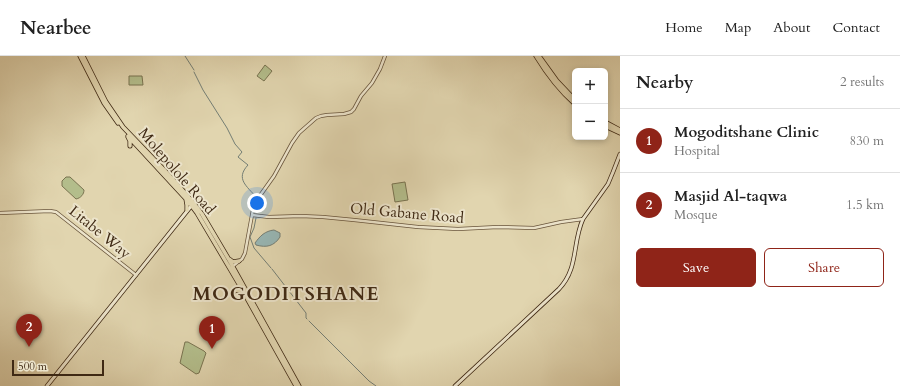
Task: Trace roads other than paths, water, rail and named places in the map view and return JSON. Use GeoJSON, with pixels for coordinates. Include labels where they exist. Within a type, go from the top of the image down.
{"type":"FeatureCollection","features":[{"type":"Feature","properties":{"kind":"main road","name":"Molepolole Road"},"geometry":{"type":"LineString","coordinates":[[80,56],[107,108],[115,120],[128,136],[193,205],[209,235],[266,327],[299,386]]}},
{"type":"Feature","properties":{"kind":"main road","name":"Molepolole Road"},"geometry":{"type":"LineString","coordinates":[[83,56],[106,102],[120,123],[208,223],[228,258],[230,267],[257,319],[296,386]]}},
{"type":"Feature","properties":{"kind":"main road"},"geometry":{"type":"LineString","coordinates":[[536,56],[551,79],[572,101]]}},
{"type":"Feature","properties":{"kind":"main road"},"geometry":{"type":"LineString","coordinates":[[539,56],[554,77],[572,97]]}},
{"type":"Feature","properties":{"kind":"main road"},"geometry":{"type":"LineString","coordinates":[[608,124],[620,132]]}},
{"type":"Feature","properties":{"kind":"main road"},"geometry":{"type":"LineString","coordinates":[[608,127],[620,132]]}},
{"type":"Feature","properties":{"kind":"main road"},"geometry":{"type":"LineString","coordinates":[[128,136],[130,146],[140,149]]}},
{"type":"Feature","properties":{"kind":"main road"},"geometry":{"type":"LineString","coordinates":[[455,386],[563,284],[568,277],[583,219],[608,184],[620,154]]}},
{"type":"Feature","properties":{"kind":"main road"},"geometry":{"type":"LineString","coordinates":[[185,198],[187,211]]}},
{"type":"Feature","properties":{"kind":"main road"},"geometry":{"type":"LineString","coordinates":[[47,386],[193,205]]}},
{"type":"Feature","properties":{"kind":"main road"},"geometry":{"type":"LineString","coordinates":[[187,211],[192,210],[197,213]]}},
{"type":"Feature","properties":{"kind":"main road"},"geometry":{"type":"LineString","coordinates":[[228,258],[233,262],[240,261]]}},
{"type":"Feature","properties":{"kind":"main road"},"geometry":{"type":"LineString","coordinates":[[234,291],[238,290],[244,293]]}},
{"type":"Feature","properties":{"kind":"main road"},"geometry":{"type":"LineString","coordinates":[[266,327],[267,335]]}},
{"type":"Feature","properties":{"kind":"main road"},"geometry":{"type":"LineString","coordinates":[[292,368],[292,374]]}},
{"type":"Feature","properties":{"kind":"street"},"geometry":{"type":"LineString","coordinates":[[230,267],[240,261],[245,253],[254,204],[273,178],[292,143],[313,120],[319,116],[351,112],[361,96],[371,86],[385,56]]}},
{"type":"Feature","properties":{"kind":"street","name":"Litabe Way"},"geometry":{"type":"LineString","coordinates":[[0,213],[43,211],[56,212],[136,275]]}},
{"type":"Feature","properties":{"kind":"street","name":"Old Gabane Road"},"geometry":{"type":"LineString","coordinates":[[252,215],[269,217],[323,217],[418,228],[465,229],[498,227],[534,228],[583,219]]}},
{"type":"Feature","properties":{"kind":"water"},"geometry":{"type":"Polygon","coordinates":[[[274,230],[280,233],[280,237],[273,244],[270,246],[256,245],[255,243],[263,234],[274,230]]]}},
{"type":"Feature","properties":{"kind":"waterway"},"geometry":{"type":"LineString","coordinates":[[185,56],[194,70]]}},
{"type":"Feature","properties":{"kind":"waterway"},"geometry":{"type":"LineString","coordinates":[[194,72],[235,144],[242,152],[238,157],[248,165],[242,174],[242,178],[246,186],[256,197]]}},
{"type":"Feature","properties":{"kind":"waterway"},"geometry":{"type":"LineString","coordinates":[[256,213],[257,202]]}},
{"type":"Feature","properties":{"kind":"waterway"},"geometry":{"type":"LineString","coordinates":[[256,218],[250,237],[254,248],[271,268]]}},
{"type":"Feature","properties":{"kind":"waterway"},"geometry":{"type":"LineString","coordinates":[[272,269],[306,313],[307,319]]}},
{"type":"Feature","properties":{"kind":"waterway"},"geometry":{"type":"LineString","coordinates":[[309,321],[369,381],[376,386]]}},
{"type":"Feature","properties":{"kind":"place","name":"Masjid Al-taqwa"},"geometry":{"type":"Point","coordinates":[29,347]}},
{"type":"Feature","properties":{"kind":"place","name":"Mogoditshane Clinic"},"geometry":{"type":"Point","coordinates":[212,349]}},
{"type":"Feature","properties":{"kind":"district","name":"MOGODITSHANE"},"geometry":{"type":"Point","coordinates":[286,294]}}]}
